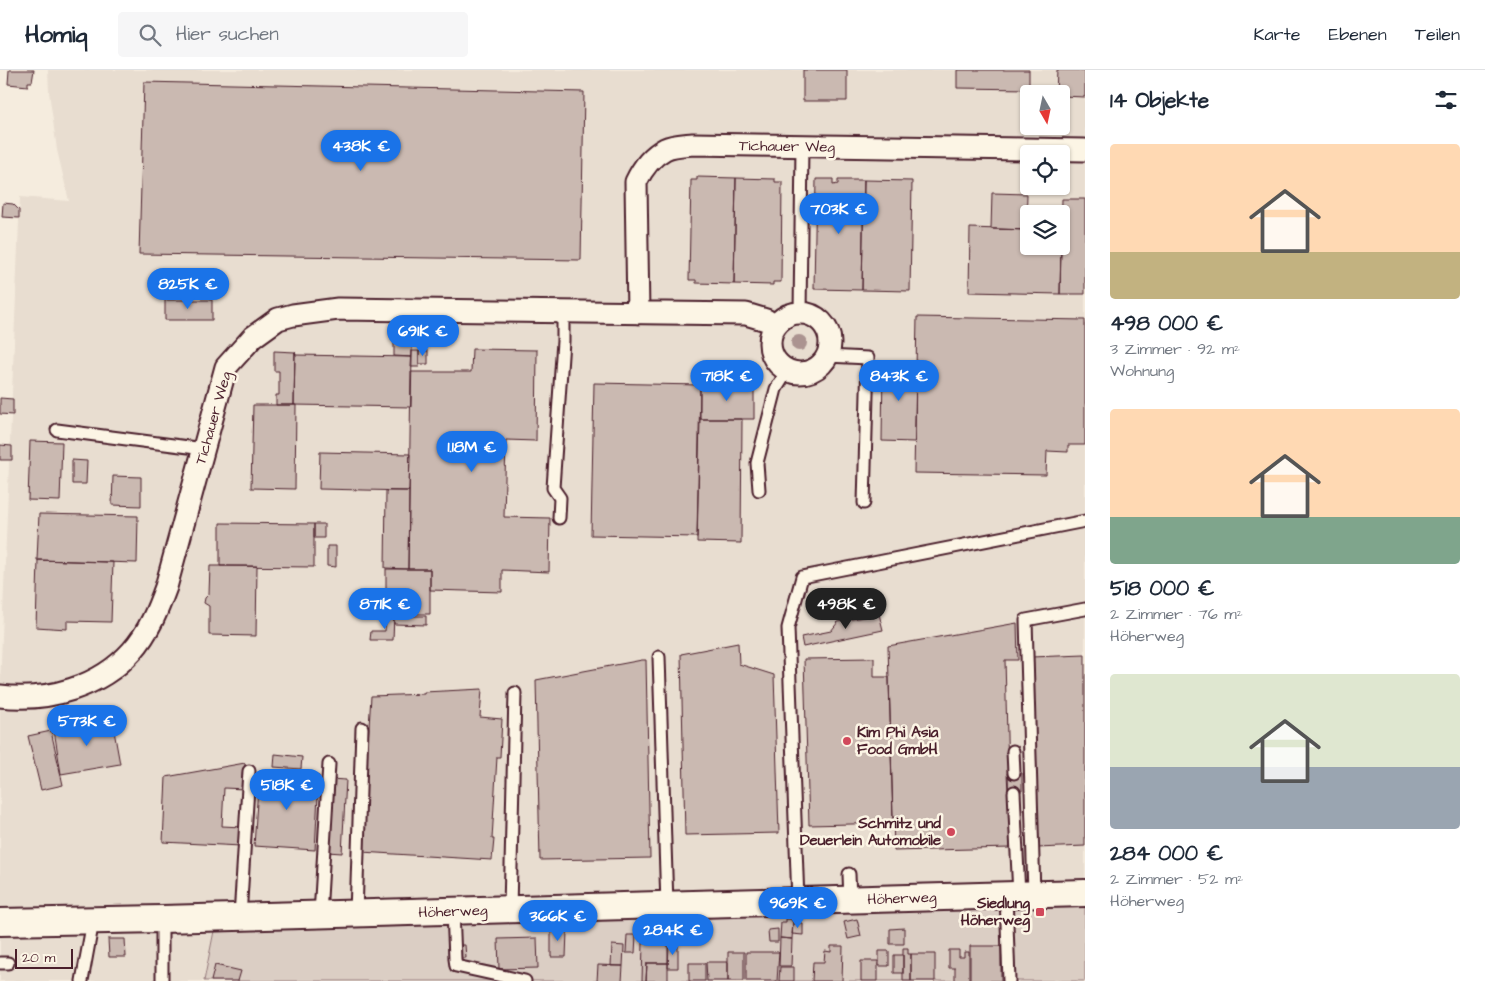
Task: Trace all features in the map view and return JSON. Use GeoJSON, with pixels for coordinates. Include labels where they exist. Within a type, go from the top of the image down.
{"type":"FeatureCollection","features":[{"type":"Feature","properties":{"kind":"street","name":"Tichauer Weg"},"geometry":{"type":"LineString","coordinates":[[638,313],[636,182],[642,169],[665,149],[681,145],[1085,150]]}},
{"type":"Feature","properties":{"kind":"street","name":"Tichauer Weg"},"geometry":{"type":"LineString","coordinates":[[0,696],[27,698],[48,696],[76,688],[98,678],[116,666],[133,650],[156,613],[166,587],[226,367],[253,337],[278,319],[293,314],[338,309],[746,314],[758,316],[775,326]]}},
{"type":"Feature","properties":{"kind":"street"},"geometry":{"type":"LineString","coordinates":[[789,315],[813,316],[823,325],[829,336],[827,356],[813,370],[801,373],[788,370],[777,362],[771,351],[770,338],[775,326],[789,315]]}},
{"type":"Feature","properties":{"kind":"street","name":"Höherweg"},"geometry":{"type":"LineString","coordinates":[[0,922],[320,915],[1085,893]]}},
{"type":"Feature","properties":{"kind":"lane"},"geometry":{"type":"LineString","coordinates":[[800,314],[802,146]]}},
{"type":"Feature","properties":{"kind":"lane"},"geometry":{"type":"LineString","coordinates":[[559,518],[560,498],[553,488],[563,341],[563,312]]}},
{"type":"Feature","properties":{"kind":"lane"},"geometry":{"type":"LineString","coordinates":[[827,356],[868,358],[864,503]]}},
{"type":"Feature","properties":{"kind":"lane"},"geometry":{"type":"LineString","coordinates":[[758,490],[757,463],[776,389],[788,370]]}},
{"type":"Feature","properties":{"kind":"lane"},"geometry":{"type":"LineString","coordinates":[[57,430],[204,449]]}},
{"type":"Feature","properties":{"kind":"lane"},"geometry":{"type":"LineString","coordinates":[[798,901],[788,628],[802,577],[1085,521]]}},
{"type":"Feature","properties":{"kind":"lane"},"geometry":{"type":"LineString","coordinates":[[1009,981],[1020,895],[1026,620],[1085,610]]}},
{"type":"Feature","properties":{"kind":"lane"},"geometry":{"type":"LineString","coordinates":[[659,657],[667,905]]}},
{"type":"Feature","properties":{"kind":"lane"},"geometry":{"type":"LineString","coordinates":[[510,909],[515,693]]}},
{"type":"Feature","properties":{"kind":"lane"},"geometry":{"type":"LineString","coordinates":[[356,914],[362,728]]}},
{"type":"Feature","properties":{"kind":"lane"},"geometry":{"type":"LineString","coordinates":[[1013,752],[1014,773]]}},
{"type":"Feature","properties":{"kind":"lane"},"geometry":{"type":"LineString","coordinates":[[320,915],[329,764]]}},
{"type":"Feature","properties":{"kind":"lane"},"geometry":{"type":"LineString","coordinates":[[240,917],[250,771]]}},
{"type":"Feature","properties":{"kind":"lane"},"geometry":{"type":"LineString","coordinates":[[1014,792],[1020,895]]}},
{"type":"Feature","properties":{"kind":"lane"},"geometry":{"type":"LineString","coordinates":[[849,874],[850,900]]}},
{"type":"Feature","properties":{"kind":"lane"},"geometry":{"type":"LineString","coordinates":[[454,911],[454,959],[456,966],[525,981]]}},
{"type":"Feature","properties":{"kind":"lane"},"geometry":{"type":"LineString","coordinates":[[162,919],[162,981]]}},
{"type":"Feature","properties":{"kind":"lane"},"geometry":{"type":"LineString","coordinates":[[82,981],[94,921]]}},
{"type":"Feature","properties":{"kind":"shaded area"},"geometry":{"type":"Polygon","coordinates":[[[48,70],[1085,70],[1085,903],[215,927],[204,981],[0,981],[0,685],[20,197],[69,201],[57,150],[48,70]]]}},
{"type":"Feature","properties":{"kind":"shaded area"},"geometry":{"type":"Polygon","coordinates":[[[1085,903],[1085,981],[204,981],[215,926],[1085,903]]]}},
{"type":"Feature","properties":{"kind":"building"},"geometry":{"type":"Polygon","coordinates":[[[9,70],[34,70],[32,82],[28,82],[28,86],[8,84],[9,70]]]}},
{"type":"Feature","properties":{"kind":"building"},"geometry":{"type":"Polygon","coordinates":[[[803,70],[847,70],[847,101],[803,101],[803,70]]]}},
{"type":"Feature","properties":{"kind":"building"},"geometry":{"type":"Polygon","coordinates":[[[957,70],[1029,70],[1029,85],[1020,85],[1020,89],[957,88],[957,70]]]}},
{"type":"Feature","properties":{"kind":"building"},"geometry":{"type":"Polygon","coordinates":[[[1057,70],[1085,70],[1085,97],[1070,96],[1070,85],[1056,85],[1057,70]]]}},
{"type":"Feature","properties":{"kind":"building"},"geometry":{"type":"Polygon","coordinates":[[[144,82],[584,92],[581,260],[139,254],[144,82]]]}},
{"type":"Feature","properties":{"kind":"building"},"geometry":{"type":"Polygon","coordinates":[[[697,177],[736,178],[734,284],[696,283],[696,280],[689,280],[691,180],[697,180],[697,177]]]}},
{"type":"Feature","properties":{"kind":"building"},"geometry":{"type":"Polygon","coordinates":[[[736,178],[775,179],[775,182],[782,182],[781,282],[773,282],[773,285],[734,284],[736,178]]]}},
{"type":"Feature","properties":{"kind":"building"},"geometry":{"type":"Polygon","coordinates":[[[816,179],[833,179],[833,185],[838,184],[838,180],[864,180],[862,290],[814,289],[816,179]]]}},
{"type":"Feature","properties":{"kind":"building"},"geometry":{"type":"Polygon","coordinates":[[[864,180],[912,181],[910,291],[862,290],[864,180]]]}},
{"type":"Feature","properties":{"kind":"building"},"geometry":{"type":"Polygon","coordinates":[[[992,193],[1027,195],[1027,205],[1020,205],[1020,230],[991,229],[992,193]]]}},
{"type":"Feature","properties":{"kind":"building"},"geometry":{"type":"Polygon","coordinates":[[[1062,199],[1085,199],[1085,294],[1060,294],[1061,255],[1070,255],[1070,205],[1062,205],[1062,199]]]}},
{"type":"Feature","properties":{"kind":"building"},"geometry":{"type":"Polygon","coordinates":[[[3,203],[13,204],[19,210],[19,218],[2,217],[3,203]]]}},
{"type":"Feature","properties":{"kind":"building"},"geometry":{"type":"Polygon","coordinates":[[[970,228],[1020,230],[1020,255],[1061,255],[1060,294],[969,292],[970,228]]]}},
{"type":"Feature","properties":{"kind":"building"},"geometry":{"type":"Polygon","coordinates":[[[165,300],[212,300],[212,320],[165,320],[165,300]]]}},
{"type":"Feature","properties":{"kind":"building"},"geometry":{"type":"Polygon","coordinates":[[[917,317],[1085,320],[1085,445],[1068,445],[1068,452],[1047,451],[1046,475],[914,473],[917,317]]]}},
{"type":"Feature","properties":{"kind":"building"},"geometry":{"type":"Polygon","coordinates":[[[394,340],[412,341],[412,357],[394,356],[394,340]]]}},
{"type":"Feature","properties":{"kind":"building"},"geometry":{"type":"Polygon","coordinates":[[[472,349],[537,350],[536,441],[506,440],[504,517],[550,518],[549,572],[502,570],[502,592],[430,590],[430,569],[408,569],[411,372],[471,372],[472,349]]]}},
{"type":"Feature","properties":{"kind":"building"},"geometry":{"type":"Polygon","coordinates":[[[274,351],[295,352],[294,405],[276,405],[276,395],[279,395],[279,371],[274,371],[274,351]]]}},
{"type":"Feature","properties":{"kind":"building"},"geometry":{"type":"Polygon","coordinates":[[[412,351],[419,351],[419,367],[411,367],[412,351]]]}},
{"type":"Feature","properties":{"kind":"building"},"geometry":{"type":"Polygon","coordinates":[[[419,351],[428,351],[428,364],[419,364],[419,351]]]}},
{"type":"Feature","properties":{"kind":"building"},"geometry":{"type":"Polygon","coordinates":[[[295,352],[296,355],[412,357],[411,407],[294,405],[295,352]]]}},
{"type":"Feature","properties":{"kind":"building"},"geometry":{"type":"Polygon","coordinates":[[[883,363],[916,364],[915,442],[882,441],[883,363]]]}},
{"type":"Feature","properties":{"kind":"building"},"geometry":{"type":"Polygon","coordinates":[[[594,383],[700,385],[697,537],[591,535],[594,383]]]}},
{"type":"Feature","properties":{"kind":"building"},"geometry":{"type":"Polygon","coordinates":[[[700,385],[754,385],[754,419],[700,419],[700,385]]]}},
{"type":"Feature","properties":{"kind":"building"},"geometry":{"type":"Polygon","coordinates":[[[0,398],[13,399],[13,415],[0,414],[0,398]]]}},
{"type":"Feature","properties":{"kind":"building"},"geometry":{"type":"Polygon","coordinates":[[[253,405],[296,405],[295,489],[251,488],[253,405]]]}},
{"type":"Feature","properties":{"kind":"building"},"geometry":{"type":"Polygon","coordinates":[[[700,419],[742,419],[741,543],[697,542],[700,419]]]}},
{"type":"Feature","properties":{"kind":"building"},"geometry":{"type":"Polygon","coordinates":[[[30,441],[62,442],[60,501],[28,500],[30,441]]]}},
{"type":"Feature","properties":{"kind":"building"},"geometry":{"type":"Polygon","coordinates":[[[0,445],[12,446],[12,460],[0,460],[0,445]]]}},
{"type":"Feature","properties":{"kind":"building"},"geometry":{"type":"Polygon","coordinates":[[[320,452],[410,454],[409,491],[319,489],[320,452]]]}},
{"type":"Feature","properties":{"kind":"building"},"geometry":{"type":"Polygon","coordinates":[[[72,460],[87,461],[86,484],[72,484],[72,460]]]}},
{"type":"Feature","properties":{"kind":"building"},"geometry":{"type":"Polygon","coordinates":[[[113,476],[141,477],[141,506],[112,505],[113,476]]]}},
{"type":"Feature","properties":{"kind":"building"},"geometry":{"type":"Polygon","coordinates":[[[386,491],[409,491],[408,569],[385,568],[386,491]]]}},
{"type":"Feature","properties":{"kind":"building"},"geometry":{"type":"Polygon","coordinates":[[[39,514],[138,516],[137,563],[37,560],[39,514]]]}},
{"type":"Feature","properties":{"kind":"building"},"geometry":{"type":"Polygon","coordinates":[[[220,523],[314,524],[314,567],[220,566],[220,523]]]}},
{"type":"Feature","properties":{"kind":"building"},"geometry":{"type":"Polygon","coordinates":[[[314,524],[324,524],[324,538],[314,538],[314,524]]]}},
{"type":"Feature","properties":{"kind":"building"},"geometry":{"type":"Polygon","coordinates":[[[327,546],[336,546],[336,567],[327,566],[327,546]]]}},
{"type":"Feature","properties":{"kind":"building"},"geometry":{"type":"Polygon","coordinates":[[[38,560],[113,562],[111,622],[67,621],[67,629],[36,627],[38,560]]]}},
{"type":"Feature","properties":{"kind":"building"},"geometry":{"type":"Polygon","coordinates":[[[210,566],[257,566],[256,636],[209,635],[209,606],[204,603],[205,598],[209,594],[210,566]]]}},
{"type":"Feature","properties":{"kind":"building"},"geometry":{"type":"Polygon","coordinates":[[[386,569],[430,569],[430,614],[386,614],[386,569]]]}},
{"type":"Feature","properties":{"kind":"building"},"geometry":{"type":"Polygon","coordinates":[[[386,614],[394,614],[393,640],[370,640],[371,631],[385,631],[386,614]]]}},
{"type":"Feature","properties":{"kind":"building"},"geometry":{"type":"Polygon","coordinates":[[[879,614],[883,630],[803,647],[801,637],[831,631],[838,622],[879,614]]]}},
{"type":"Feature","properties":{"kind":"building"},"geometry":{"type":"Polygon","coordinates":[[[394,616],[426,616],[426,625],[394,624],[394,616]]]}},
{"type":"Feature","properties":{"kind":"building"},"geometry":{"type":"Polygon","coordinates":[[[1017,623],[1018,660],[1005,660],[1010,848],[894,851],[888,646],[1017,623]]]}},
{"type":"Feature","properties":{"kind":"building"},"geometry":{"type":"Polygon","coordinates":[[[738,643],[739,664],[774,675],[779,833],[685,835],[681,654],[738,643]]]}},
{"type":"Feature","properties":{"kind":"building"},"geometry":{"type":"Polygon","coordinates":[[[1085,655],[1085,846],[1037,848],[1031,657],[1085,655]]]}},
{"type":"Feature","properties":{"kind":"building"},"geometry":{"type":"Polygon","coordinates":[[[874,658],[874,677],[889,677],[893,823],[809,825],[804,659],[874,658]]]}},
{"type":"Feature","properties":{"kind":"building"},"geometry":{"type":"Polygon","coordinates":[[[646,660],[650,858],[540,860],[536,680],[646,660]]]}},
{"type":"Feature","properties":{"kind":"building"},"geometry":{"type":"Polygon","coordinates":[[[482,689],[480,717],[502,719],[500,757],[497,757],[492,860],[361,852],[371,696],[482,689]]]}},
{"type":"Feature","properties":{"kind":"building"},"geometry":{"type":"Polygon","coordinates":[[[112,720],[120,764],[61,774],[54,730],[112,720]]]}},
{"type":"Feature","properties":{"kind":"building"},"geometry":{"type":"Polygon","coordinates":[[[51,731],[63,785],[41,790],[28,736],[51,731]]]}},
{"type":"Feature","properties":{"kind":"building"},"geometry":{"type":"Polygon","coordinates":[[[275,754],[302,757],[301,769],[274,767],[275,754]]]}},
{"type":"Feature","properties":{"kind":"building"},"geometry":{"type":"Polygon","coordinates":[[[245,763],[244,789],[224,788],[222,826],[242,827],[241,846],[163,842],[166,777],[245,763]]]}},
{"type":"Feature","properties":{"kind":"building"},"geometry":{"type":"Polygon","coordinates":[[[259,772],[319,776],[315,850],[254,846],[259,772]]]}},
{"type":"Feature","properties":{"kind":"building"},"geometry":{"type":"Polygon","coordinates":[[[1007,773],[1022,773],[1022,791],[1008,792],[1007,773]]]}},
{"type":"Feature","properties":{"kind":"building"},"geometry":{"type":"Polygon","coordinates":[[[330,779],[346,780],[342,853],[327,852],[330,779]]]}},
{"type":"Feature","properties":{"kind":"building"},"geometry":{"type":"Polygon","coordinates":[[[786,919],[791,919],[793,923],[792,939],[780,938],[781,922],[786,922],[786,919]]]}},
{"type":"Feature","properties":{"kind":"building"},"geometry":{"type":"Polygon","coordinates":[[[857,919],[861,936],[848,939],[844,922],[857,919]]]}},
{"type":"Feature","properties":{"kind":"building"},"geometry":{"type":"Polygon","coordinates":[[[793,923],[803,923],[803,935],[792,934],[793,923]]]}},
{"type":"Feature","properties":{"kind":"building"},"geometry":{"type":"Polygon","coordinates":[[[551,924],[559,924],[559,931],[567,931],[566,957],[551,957],[551,924]]]}},
{"type":"Feature","properties":{"kind":"building"},"geometry":{"type":"Polygon","coordinates":[[[904,928],[904,944],[890,944],[890,929],[904,928]]]}},
{"type":"Feature","properties":{"kind":"building"},"geometry":{"type":"Polygon","coordinates":[[[778,929],[778,942],[769,942],[768,930],[778,929]]]}},
{"type":"Feature","properties":{"kind":"building"},"geometry":{"type":"Polygon","coordinates":[[[627,935],[636,935],[635,953],[626,953],[627,935]]]}},
{"type":"Feature","properties":{"kind":"building"},"geometry":{"type":"Polygon","coordinates":[[[537,938],[538,968],[499,969],[498,939],[537,938]]]}},
{"type":"Feature","properties":{"kind":"building"},"geometry":{"type":"Polygon","coordinates":[[[780,938],[792,939],[791,966],[779,966],[780,938]]]}},
{"type":"Feature","properties":{"kind":"building"},"geometry":{"type":"Polygon","coordinates":[[[108,939],[125,939],[126,957],[109,957],[108,939]]]}},
{"type":"Feature","properties":{"kind":"building"},"geometry":{"type":"Polygon","coordinates":[[[643,943],[668,944],[668,963],[647,963],[646,981],[642,981],[643,943]]]}},
{"type":"Feature","properties":{"kind":"building"},"geometry":{"type":"Polygon","coordinates":[[[669,944],[678,945],[678,968],[668,968],[669,944]]]}},
{"type":"Feature","properties":{"kind":"building"},"geometry":{"type":"Polygon","coordinates":[[[458,945],[465,945],[466,958],[458,958],[458,945]]]}},
{"type":"Feature","properties":{"kind":"building"},"geometry":{"type":"Polygon","coordinates":[[[612,945],[624,946],[623,966],[611,966],[612,945]]]}},
{"type":"Feature","properties":{"kind":"building"},"geometry":{"type":"Polygon","coordinates":[[[831,946],[843,946],[842,981],[812,981],[813,962],[824,962],[825,951],[831,952],[831,946]]]}},
{"type":"Feature","properties":{"kind":"building"},"geometry":{"type":"Polygon","coordinates":[[[970,946],[1001,946],[1001,981],[970,981],[970,946]]]}},
{"type":"Feature","properties":{"kind":"building"},"geometry":{"type":"Polygon","coordinates":[[[903,948],[908,948],[908,954],[911,954],[911,981],[903,981],[903,948]]]}},
{"type":"Feature","properties":{"kind":"building"},"geometry":{"type":"Polygon","coordinates":[[[949,950],[959,950],[959,957],[964,957],[964,952],[969,952],[969,981],[955,981],[955,968],[949,968],[949,950]]]}},
{"type":"Feature","properties":{"kind":"building"},"geometry":{"type":"Polygon","coordinates":[[[879,951],[889,951],[889,966],[879,966],[879,951]]]}},
{"type":"Feature","properties":{"kind":"building"},"geometry":{"type":"Polygon","coordinates":[[[728,952],[744,952],[744,981],[728,981],[728,952]]]}},
{"type":"Feature","properties":{"kind":"building"},"geometry":{"type":"Polygon","coordinates":[[[746,952],[779,952],[777,981],[746,981],[746,952]]]}},
{"type":"Feature","properties":{"kind":"building"},"geometry":{"type":"Polygon","coordinates":[[[911,954],[935,954],[935,981],[911,981],[911,954]]]}},
{"type":"Feature","properties":{"kind":"building"},"geometry":{"type":"Polygon","coordinates":[[[894,955],[903,955],[903,973],[894,973],[894,955]]]}},
{"type":"Feature","properties":{"kind":"building"},"geometry":{"type":"Polygon","coordinates":[[[861,961],[878,961],[878,981],[861,981],[861,961]]]}},
{"type":"Feature","properties":{"kind":"building"},"geometry":{"type":"Polygon","coordinates":[[[706,962],[728,962],[728,981],[707,981],[706,962]]]}},
{"type":"Feature","properties":{"kind":"building"},"geometry":{"type":"Polygon","coordinates":[[[647,963],[668,963],[668,981],[646,981],[647,963]]]}},
{"type":"Feature","properties":{"kind":"building"},"geometry":{"type":"Polygon","coordinates":[[[689,963],[705,963],[705,981],[689,981],[689,963]]]}},
{"type":"Feature","properties":{"kind":"building"},"geometry":{"type":"Polygon","coordinates":[[[215,965],[241,971],[238,981],[211,981],[215,965]]]}},
{"type":"Feature","properties":{"kind":"building"},"geometry":{"type":"Polygon","coordinates":[[[598,965],[623,966],[622,981],[597,981],[598,965]]]}},
{"type":"Feature","properties":{"kind":"building"},"geometry":{"type":"Polygon","coordinates":[[[780,967],[794,967],[794,981],[779,981],[780,967]]]}},
{"type":"Feature","properties":{"kind":"place","name":"Kim Phi Asia Food GmbH"},"geometry":{"type":"Point","coordinates":[847,741]}},
{"type":"Feature","properties":{"kind":"place","name":"Schmitz und Deuerlein Automobile"},"geometry":{"type":"Point","coordinates":[951,832]}},
{"type":"Feature","properties":{"kind":"place","name":"Siedlung Höherweg"},"geometry":{"type":"Point","coordinates":[1040,912]}}]}
